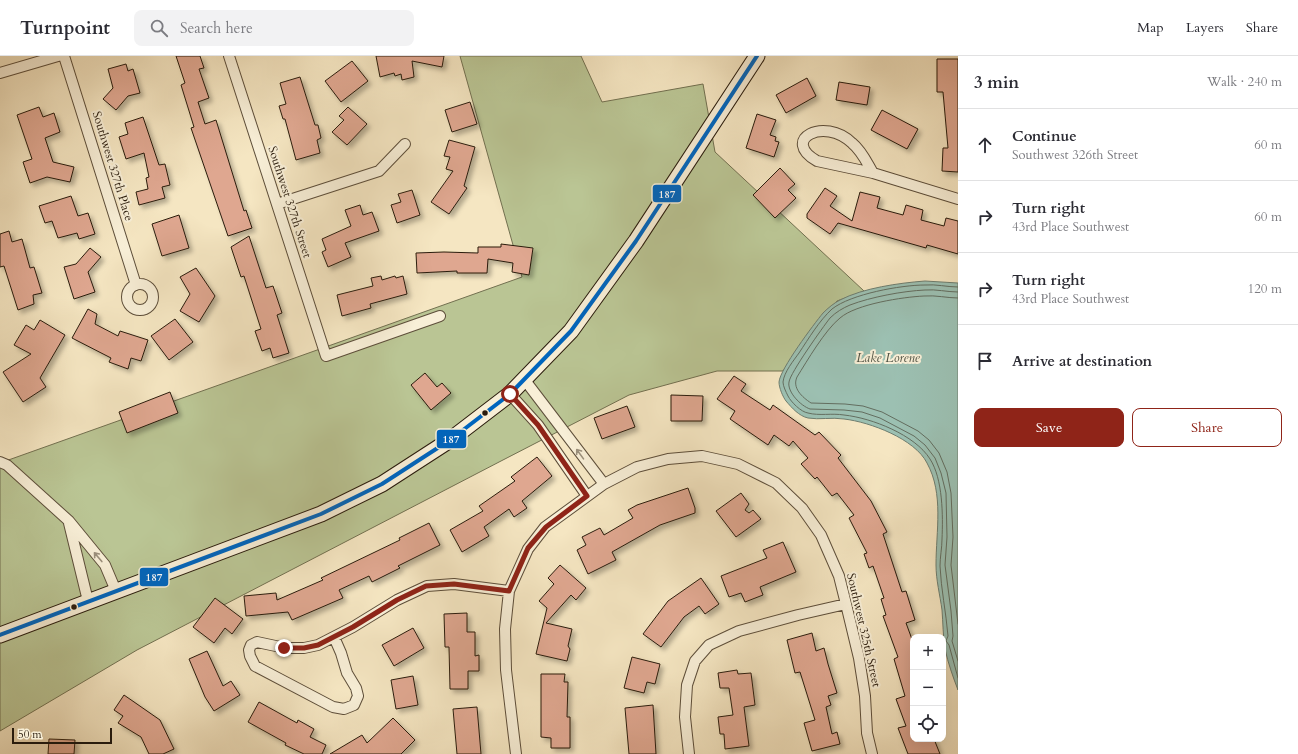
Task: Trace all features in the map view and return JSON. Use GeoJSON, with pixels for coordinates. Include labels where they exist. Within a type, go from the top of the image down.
{"type":"FeatureCollection","features":[{"type":"Feature","properties":{"kind":"main road"},"geometry":{"type":"LineString","coordinates":[[0,635],[321,514],[382,484],[450,440],[510,394],[572,331],[636,241],[757,56]]}},
{"type":"Feature","properties":{"kind":"street"},"geometry":{"type":"LineString","coordinates":[[0,73],[58,56]]}},
{"type":"Feature","properties":{"kind":"street","name":"Southwest 327th Place"},"geometry":{"type":"LineString","coordinates":[[64,56],[136,285]]}},
{"type":"Feature","properties":{"kind":"street","name":"Southwest 327th Street"},"geometry":{"type":"LineString","coordinates":[[229,56],[326,356],[440,316]]}},
{"type":"Feature","properties":{"kind":"street"},"geometry":{"type":"LineString","coordinates":[[873,173],[856,146],[841,134],[828,130],[821,130],[810,133],[805,138],[803,145],[806,153],[817,161],[873,173],[958,199]]}},
{"type":"Feature","properties":{"kind":"street"},"geometry":{"type":"LineString","coordinates":[[276,204],[379,171],[405,144]]}},
{"type":"Feature","properties":{"kind":"street"},"geometry":{"type":"LineString","coordinates":[[524,379],[604,484]]}},
{"type":"Feature","properties":{"kind":"street"},"geometry":{"type":"LineString","coordinates":[[510,394],[538,425],[587,496]]}},
{"type":"Feature","properties":{"kind":"street","name":"Southwest 325th Street"},"geometry":{"type":"LineString","coordinates":[[516,754],[506,670],[505,629],[509,591],[528,548],[546,527],[604,484],[637,467],[668,459],[702,456],[738,464],[776,483],[802,508],[822,535],[839,576],[859,658],[865,696],[867,733],[872,754]]}},
{"type":"Feature","properties":{"kind":"street"},"geometry":{"type":"LineString","coordinates":[[0,462],[7,465],[69,521],[105,565],[116,591]]}},
{"type":"Feature","properties":{"kind":"street"},"geometry":{"type":"LineString","coordinates":[[69,521],[88,601]]}},
{"type":"Feature","properties":{"kind":"street"},"geometry":{"type":"LineString","coordinates":[[334,637],[347,673],[356,688],[358,696],[354,705],[344,709],[333,707],[255,666],[250,656],[249,650],[251,645],[257,642],[284,648],[304,648],[318,645],[397,600],[426,586],[454,584],[509,591]]}},
{"type":"Feature","properties":{"kind":"street"},"geometry":{"type":"LineString","coordinates":[[689,754],[685,717],[687,685],[695,661],[709,645],[739,631],[798,614],[846,604]]}},
{"type":"Feature","properties":{"kind":"green space"},"geometry":{"type":"Polygon","coordinates":[[[460,56],[581,56],[602,102],[703,84],[715,152],[864,291],[837,301],[809,332],[783,371],[717,371],[629,395],[137,650],[0,731],[0,463],[522,277],[460,56]]]}},
{"type":"Feature","properties":{"kind":"water","name":"Lake Lorene"},"geometry":{"type":"Polygon","coordinates":[[[925,281],[958,283],[958,690],[946,652],[946,634],[943,634],[942,610],[936,571],[938,513],[936,487],[927,463],[913,446],[879,428],[844,419],[812,419],[799,414],[786,401],[779,384],[785,367],[798,347],[823,313],[833,304],[859,292],[904,283],[925,281]]]}},
{"type":"Feature","properties":{"kind":"building"},"geometry":{"type":"Polygon","coordinates":[[[176,56],[200,56],[204,68],[199,69],[209,98],[198,102],[205,124],[216,120],[244,211],[246,210],[252,228],[228,236],[191,128],[194,127],[181,85],[185,83],[176,56]]]}},
{"type":"Feature","properties":{"kind":"building"},"geometry":{"type":"Polygon","coordinates":[[[376,56],[444,56],[442,67],[412,61],[414,77],[402,80],[401,74],[395,76],[394,73],[380,77],[376,56]]]}},
{"type":"Feature","properties":{"kind":"building"},"geometry":{"type":"Polygon","coordinates":[[[937,59],[958,59],[958,172],[942,171],[943,148],[948,148],[943,92],[937,92],[937,59]]]}},
{"type":"Feature","properties":{"kind":"building"},"geometry":{"type":"Polygon","coordinates":[[[352,61],[368,81],[341,102],[325,81],[352,61]]]}},
{"type":"Feature","properties":{"kind":"building"},"geometry":{"type":"Polygon","coordinates":[[[126,64],[128,71],[133,69],[140,93],[128,96],[116,110],[103,99],[113,88],[108,69],[126,64]]]}},
{"type":"Feature","properties":{"kind":"building"},"geometry":{"type":"Polygon","coordinates":[[[300,77],[315,125],[318,125],[321,138],[317,140],[320,153],[296,160],[285,119],[283,119],[279,106],[286,104],[280,83],[300,77]]]}},
{"type":"Feature","properties":{"kind":"building"},"geometry":{"type":"Polygon","coordinates":[[[807,78],[816,96],[786,113],[776,95],[807,78]]]}},
{"type":"Feature","properties":{"kind":"building"},"geometry":{"type":"Polygon","coordinates":[[[839,82],[870,87],[867,105],[836,100],[839,82]]]}},
{"type":"Feature","properties":{"kind":"building"},"geometry":{"type":"Polygon","coordinates":[[[470,102],[477,124],[452,132],[445,110],[470,102]]]}},
{"type":"Feature","properties":{"kind":"building"},"geometry":{"type":"Polygon","coordinates":[[[39,107],[43,117],[54,113],[60,132],[45,138],[53,162],[74,167],[70,182],[47,177],[30,183],[23,162],[32,159],[17,115],[39,107]]]}},
{"type":"Feature","properties":{"kind":"building"},"geometry":{"type":"Polygon","coordinates":[[[348,107],[367,124],[347,145],[332,132],[344,120],[339,116],[348,107]]]}},
{"type":"Feature","properties":{"kind":"building"},"geometry":{"type":"Polygon","coordinates":[[[882,110],[918,129],[907,149],[871,130],[882,110]]]}},
{"type":"Feature","properties":{"kind":"building"},"geometry":{"type":"Polygon","coordinates":[[[757,114],[776,120],[770,135],[776,137],[775,141],[779,142],[774,157],[746,148],[757,114]]]}},
{"type":"Feature","properties":{"kind":"building"},"geometry":{"type":"Polygon","coordinates":[[[143,117],[159,165],[165,164],[170,185],[162,187],[165,198],[139,205],[136,192],[148,189],[146,178],[149,177],[144,153],[126,159],[119,137],[128,134],[125,123],[143,117]]]}},
{"type":"Feature","properties":{"kind":"building"},"geometry":{"type":"Polygon","coordinates":[[[449,140],[475,147],[464,186],[467,188],[449,214],[431,202],[453,171],[446,169],[450,157],[444,156],[449,140]]]}},
{"type":"Feature","properties":{"kind":"building"},"geometry":{"type":"Polygon","coordinates":[[[780,168],[795,184],[788,190],[796,198],[775,218],[753,195],[780,168]]]}},
{"type":"Feature","properties":{"kind":"building"},"geometry":{"type":"Polygon","coordinates":[[[825,188],[837,196],[830,206],[852,221],[860,192],[880,197],[877,208],[903,215],[906,205],[923,210],[921,220],[944,226],[946,218],[958,221],[958,254],[927,245],[926,248],[838,223],[830,234],[807,218],[807,214],[825,188]]]}},
{"type":"Feature","properties":{"kind":"building"},"geometry":{"type":"Polygon","coordinates":[[[412,190],[420,215],[397,223],[391,205],[401,202],[398,194],[412,190]]]}},
{"type":"Feature","properties":{"kind":"building"},"geometry":{"type":"Polygon","coordinates":[[[71,196],[78,216],[88,213],[95,234],[79,239],[77,233],[58,238],[52,221],[45,223],[39,206],[71,196]]]}},
{"type":"Feature","properties":{"kind":"building"},"geometry":{"type":"Polygon","coordinates":[[[360,205],[363,215],[372,212],[379,231],[345,243],[351,257],[328,267],[322,252],[326,250],[322,239],[351,226],[345,210],[360,205]]]}},
{"type":"Feature","properties":{"kind":"building"},"geometry":{"type":"Polygon","coordinates":[[[179,215],[189,248],[162,256],[152,224],[179,215]]]}},
{"type":"Feature","properties":{"kind":"building"},"geometry":{"type":"Polygon","coordinates":[[[9,231],[12,242],[22,239],[30,268],[34,267],[42,293],[33,295],[34,304],[18,310],[4,266],[0,267],[0,234],[9,231]]]}},
{"type":"Feature","properties":{"kind":"building"},"geometry":{"type":"Polygon","coordinates":[[[249,236],[266,288],[273,286],[282,313],[277,315],[289,353],[273,358],[270,348],[262,351],[255,331],[261,329],[244,276],[241,277],[231,247],[249,236]]]}},
{"type":"Feature","properties":{"kind":"building"},"geometry":{"type":"Polygon","coordinates":[[[501,244],[533,248],[529,275],[512,272],[513,263],[488,259],[487,273],[457,273],[457,271],[417,273],[416,253],[478,253],[478,247],[501,247],[501,244]]]}},
{"type":"Feature","properties":{"kind":"building"},"geometry":{"type":"Polygon","coordinates":[[[90,248],[101,257],[88,272],[95,292],[74,299],[64,267],[76,264],[90,248]]]}},
{"type":"Feature","properties":{"kind":"building"},"geometry":{"type":"Polygon","coordinates":[[[196,268],[215,296],[199,322],[180,311],[190,294],[180,277],[196,268]]]}},
{"type":"Feature","properties":{"kind":"building"},"geometry":{"type":"Polygon","coordinates":[[[381,276],[382,280],[395,276],[396,278],[403,276],[407,294],[370,304],[371,308],[342,316],[337,295],[373,286],[371,278],[381,276]]]}},
{"type":"Feature","properties":{"kind":"building"},"geometry":{"type":"Polygon","coordinates":[[[88,309],[97,314],[95,324],[118,336],[120,331],[148,340],[141,361],[131,358],[128,369],[109,362],[111,358],[72,338],[88,309]]]}},
{"type":"Feature","properties":{"kind":"building"},"geometry":{"type":"Polygon","coordinates":[[[175,319],[193,342],[169,360],[151,336],[175,319]]]}},
{"type":"Feature","properties":{"kind":"building"},"geometry":{"type":"Polygon","coordinates":[[[40,320],[65,335],[40,378],[46,387],[23,402],[3,372],[31,354],[14,345],[26,325],[34,330],[40,320]]]}},
{"type":"Feature","properties":{"kind":"building"},"geometry":{"type":"Polygon","coordinates":[[[425,373],[437,387],[442,383],[451,393],[431,410],[411,385],[425,373]]]}},
{"type":"Feature","properties":{"kind":"building"},"geometry":{"type":"Polygon","coordinates":[[[734,376],[746,384],[741,391],[770,410],[773,405],[815,435],[819,432],[841,455],[838,458],[871,501],[887,532],[883,534],[902,592],[906,591],[915,620],[906,623],[910,634],[910,742],[935,742],[940,754],[908,754],[898,728],[906,726],[896,699],[905,696],[894,659],[898,657],[883,616],[886,615],[881,599],[884,598],[873,566],[869,568],[864,554],[867,553],[849,518],[854,515],[837,493],[832,496],[817,477],[815,479],[801,464],[808,458],[793,441],[789,446],[774,435],[768,445],[730,419],[735,411],[717,399],[734,376]]]}},
{"type":"Feature","properties":{"kind":"building"},"geometry":{"type":"Polygon","coordinates":[[[170,392],[178,413],[127,433],[119,412],[170,392]]]}},
{"type":"Feature","properties":{"kind":"building"},"geometry":{"type":"Polygon","coordinates":[[[671,395],[703,396],[702,421],[671,421],[671,395]]]}},
{"type":"Feature","properties":{"kind":"building"},"geometry":{"type":"Polygon","coordinates":[[[627,406],[635,427],[602,439],[594,418],[627,406]]]}},
{"type":"Feature","properties":{"kind":"building"},"geometry":{"type":"Polygon","coordinates":[[[537,457],[552,476],[522,501],[527,508],[514,517],[509,509],[484,527],[489,536],[462,552],[450,530],[483,511],[479,506],[515,481],[511,477],[537,457]]]}},
{"type":"Feature","properties":{"kind":"building"},"geometry":{"type":"Polygon","coordinates":[[[688,488],[695,508],[695,513],[660,525],[612,552],[616,560],[588,574],[577,550],[586,545],[582,537],[600,528],[604,535],[633,518],[628,510],[637,505],[688,488]]]}},
{"type":"Feature","properties":{"kind":"building"},"geometry":{"type":"Polygon","coordinates":[[[741,493],[749,504],[745,510],[749,513],[753,510],[761,519],[736,537],[716,511],[741,493]]]}},
{"type":"Feature","properties":{"kind":"building"},"geometry":{"type":"Polygon","coordinates":[[[429,523],[440,545],[398,566],[400,568],[372,582],[369,576],[339,590],[343,598],[292,620],[288,612],[246,616],[244,596],[276,593],[277,600],[323,580],[321,578],[400,540],[399,538],[429,523]]]}},
{"type":"Feature","properties":{"kind":"building"},"geometry":{"type":"Polygon","coordinates":[[[783,542],[796,572],[760,587],[763,595],[745,602],[741,593],[729,597],[721,576],[767,558],[763,550],[783,542]]]}},
{"type":"Feature","properties":{"kind":"building"},"geometry":{"type":"Polygon","coordinates":[[[560,565],[586,588],[576,600],[571,595],[546,623],[572,629],[568,646],[570,649],[567,661],[536,654],[547,608],[539,601],[554,584],[548,578],[560,565]]]}},
{"type":"Feature","properties":{"kind":"building"},"geometry":{"type":"Polygon","coordinates":[[[701,578],[719,604],[705,614],[699,606],[684,617],[661,647],[643,634],[668,601],[701,578]]]}},
{"type":"Feature","properties":{"kind":"building"},"geometry":{"type":"Polygon","coordinates":[[[215,598],[243,619],[232,634],[225,628],[214,643],[193,627],[215,598]]]}},
{"type":"Feature","properties":{"kind":"building"},"geometry":{"type":"Polygon","coordinates":[[[467,613],[467,632],[475,632],[475,656],[479,655],[479,671],[468,671],[468,689],[450,689],[449,647],[445,647],[444,614],[467,613]]]}},
{"type":"Feature","properties":{"kind":"building"},"geometry":{"type":"Polygon","coordinates":[[[413,628],[424,648],[394,666],[382,645],[413,628]]]}},
{"type":"Feature","properties":{"kind":"building"},"geometry":{"type":"Polygon","coordinates":[[[812,633],[816,651],[824,648],[837,693],[828,696],[831,705],[826,707],[832,734],[837,732],[840,744],[812,751],[804,723],[815,720],[800,672],[795,673],[787,640],[812,633]]]}},
{"type":"Feature","properties":{"kind":"building"},"geometry":{"type":"Polygon","coordinates":[[[207,651],[223,686],[231,681],[240,695],[214,711],[205,697],[189,659],[207,651]]]}},
{"type":"Feature","properties":{"kind":"building"},"geometry":{"type":"Polygon","coordinates":[[[632,657],[660,664],[655,684],[647,682],[644,693],[624,688],[632,657]]]}},
{"type":"Feature","properties":{"kind":"building"},"geometry":{"type":"Polygon","coordinates":[[[737,670],[738,674],[751,673],[755,705],[744,707],[749,746],[725,749],[724,734],[720,734],[718,717],[733,715],[729,688],[720,688],[718,673],[737,670]]]}},
{"type":"Feature","properties":{"kind":"building"},"geometry":{"type":"Polygon","coordinates":[[[541,674],[565,674],[564,682],[568,682],[567,717],[570,717],[570,748],[551,748],[551,738],[541,737],[541,674]]]}},
{"type":"Feature","properties":{"kind":"building"},"geometry":{"type":"Polygon","coordinates":[[[413,676],[418,705],[396,709],[391,680],[413,676]]]}},
{"type":"Feature","properties":{"kind":"building"},"geometry":{"type":"Polygon","coordinates":[[[124,695],[160,720],[174,749],[163,754],[149,754],[141,737],[118,723],[123,716],[114,710],[124,695]]]}},
{"type":"Feature","properties":{"kind":"building"},"geometry":{"type":"Polygon","coordinates":[[[259,702],[297,723],[298,720],[314,729],[310,737],[326,745],[322,754],[304,754],[285,745],[286,743],[248,722],[259,702]]]}},
{"type":"Feature","properties":{"kind":"building"},"geometry":{"type":"Polygon","coordinates":[[[653,705],[656,754],[629,754],[625,708],[653,705]]]}},
{"type":"Feature","properties":{"kind":"building"},"geometry":{"type":"Polygon","coordinates":[[[477,707],[481,754],[457,754],[453,709],[477,707]]]}},
{"type":"Feature","properties":{"kind":"building"},"geometry":{"type":"Polygon","coordinates":[[[393,718],[415,740],[401,754],[330,754],[362,735],[367,743],[393,718]]]}},
{"type":"Feature","properties":{"kind":"building"},"geometry":{"type":"Polygon","coordinates":[[[49,739],[75,740],[74,754],[48,754],[49,739]]]}},
{"type":"Feature","properties":{"kind":"transit line","name":"187"},"geometry":{"type":"LineString","coordinates":[[0,635],[321,514],[382,484],[450,440],[510,394],[571,331],[636,241],[757,56]]}},
{"type":"Feature","properties":{"kind":"route"},"geometry":{"type":"LineString","coordinates":[[284,648],[304,648],[318,645],[353,627],[397,600],[426,586],[454,584],[509,591],[528,548],[546,527],[587,496],[538,425],[510,394]]}}]}
